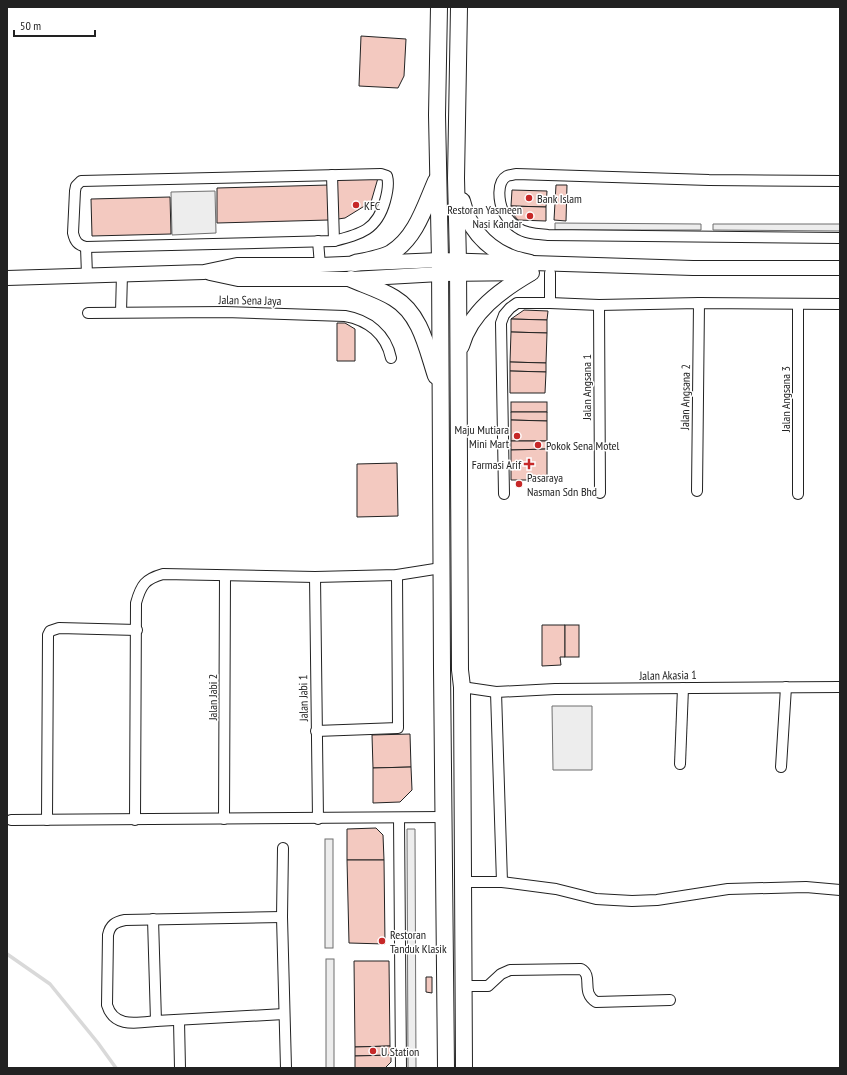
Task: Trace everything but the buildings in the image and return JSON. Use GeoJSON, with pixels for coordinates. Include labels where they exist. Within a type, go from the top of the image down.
{"type":"FeatureCollection","features":[{"type":"Feature","properties":{"kind":"highway"},"geometry":{"type":"LineString","coordinates":[[439,7],[437,115],[440,267],[441,568],[446,1068]]}},
{"type":"Feature","properties":{"kind":"highway"},"geometry":{"type":"LineString","coordinates":[[458,7],[456,178],[458,267],[460,663],[462,687],[464,1068]]}},
{"type":"Feature","properties":{"kind":"highway"},"geometry":{"type":"LineString","coordinates":[[355,263],[390,254],[402,244],[412,233],[438,178]]}},
{"type":"Feature","properties":{"kind":"highway"},"geometry":{"type":"LineString","coordinates":[[456,178],[469,223],[489,246],[530,268],[501,292],[475,318],[464,335],[458,355]]}},
{"type":"Feature","properties":{"kind":"highway"},"geometry":{"type":"LineString","coordinates":[[351,280],[395,298],[407,308],[415,319],[423,336],[440,391]]}},
{"type":"Feature","properties":{"kind":"main road"},"geometry":{"type":"LineString","coordinates":[[7,278],[204,272],[237,265],[320,265],[355,263],[440,267],[530,268],[840,268]]}},
{"type":"Feature","properties":{"kind":"main road"},"geometry":{"type":"LineString","coordinates":[[204,272],[238,279],[351,280],[440,267]]}},
{"type":"Feature","properties":{"kind":"main road"},"geometry":{"type":"LineString","coordinates":[[530,268],[550,273],[693,268]]}},
{"type":"Feature","properties":{"kind":"street"},"geometry":{"type":"LineString","coordinates":[[381,174],[386,176],[388,180],[386,197],[382,212],[377,221],[360,233],[334,241],[80,246],[74,240],[73,234],[76,186],[81,181],[381,174]]}},
{"type":"Feature","properties":{"kind":"street"},"geometry":{"type":"LineString","coordinates":[[840,181],[709,180],[516,174],[507,176],[502,180],[500,189],[501,204],[504,213],[510,221],[518,228],[529,232],[548,235],[840,238]]}},
{"type":"Feature","properties":{"kind":"street"},"geometry":{"type":"LineString","coordinates":[[332,175],[334,241]]}},
{"type":"Feature","properties":{"kind":"street"},"geometry":{"type":"LineString","coordinates":[[318,242],[320,265]]}},
{"type":"Feature","properties":{"kind":"street"},"geometry":{"type":"LineString","coordinates":[[86,247],[87,275]]}},
{"type":"Feature","properties":{"kind":"street"},"geometry":{"type":"LineString","coordinates":[[550,273],[550,303]]}},
{"type":"Feature","properties":{"kind":"street"},"geometry":{"type":"LineString","coordinates":[[121,312],[122,274]]}},
{"type":"Feature","properties":{"kind":"street"},"geometry":{"type":"LineString","coordinates":[[504,494],[501,323],[504,315],[517,303],[599,305],[699,303],[798,305],[840,304]]}},
{"type":"Feature","properties":{"kind":"street","name":"Jalan Angsana 2"},"geometry":{"type":"LineString","coordinates":[[697,492],[699,303]]}},
{"type":"Feature","properties":{"kind":"street","name":"Jalan Angsana 1"},"geometry":{"type":"LineString","coordinates":[[599,305],[600,493]]}},
{"type":"Feature","properties":{"kind":"street","name":"Jalan Angsana 3"},"geometry":{"type":"LineString","coordinates":[[798,305],[798,494]]}},
{"type":"Feature","properties":{"kind":"street","name":"Jalan Sena Jaya"},"geometry":{"type":"LineString","coordinates":[[88,313],[225,312],[345,316],[356,318],[373,328],[383,338],[389,349],[391,358]]}},
{"type":"Feature","properties":{"kind":"street"},"geometry":{"type":"LineString","coordinates":[[135,820],[136,603],[139,591],[144,583],[152,577],[163,574],[315,577],[397,575],[441,568]]}},
{"type":"Feature","properties":{"kind":"street"},"geometry":{"type":"LineString","coordinates":[[316,731],[398,728],[397,575]]}},
{"type":"Feature","properties":{"kind":"street","name":"Jalan Jabi 2"},"geometry":{"type":"LineString","coordinates":[[224,819],[225,576]]}},
{"type":"Feature","properties":{"kind":"street","name":"Jalan Jabi 1"},"geometry":{"type":"LineString","coordinates":[[315,577],[318,819]]}},
{"type":"Feature","properties":{"kind":"street"},"geometry":{"type":"LineString","coordinates":[[47,820],[48,635],[50,631],[59,628],[137,630]]}},
{"type":"Feature","properties":{"kind":"street","name":"Jalan Akasia 1"},"geometry":{"type":"LineString","coordinates":[[462,687],[496,692],[555,689],[840,687]]}},
{"type":"Feature","properties":{"kind":"street"},"geometry":{"type":"LineString","coordinates":[[781,767],[786,687]]}},
{"type":"Feature","properties":{"kind":"street"},"geometry":{"type":"LineString","coordinates":[[680,764],[683,688]]}},
{"type":"Feature","properties":{"kind":"street"},"geometry":{"type":"LineString","coordinates":[[496,692],[502,882]]}},
{"type":"Feature","properties":{"kind":"street"},"geometry":{"type":"LineString","coordinates":[[11,820],[444,817]]}},
{"type":"Feature","properties":{"kind":"street"},"geometry":{"type":"LineString","coordinates":[[399,818],[401,1068]]}},
{"type":"Feature","properties":{"kind":"street"},"geometry":{"type":"LineString","coordinates":[[283,848],[282,917],[286,1068]]}},
{"type":"Feature","properties":{"kind":"street"},"geometry":{"type":"LineString","coordinates":[[463,882],[502,882],[556,889],[596,898],[632,901],[657,900],[728,889],[806,887],[840,890]]}},
{"type":"Feature","properties":{"kind":"street"},"geometry":{"type":"LineString","coordinates":[[282,917],[124,920],[113,924],[109,928],[108,935],[107,1005],[109,1012],[114,1018],[121,1022],[128,1023],[284,1014]]}},
{"type":"Feature","properties":{"kind":"street"},"geometry":{"type":"LineString","coordinates":[[153,919],[156,1021]]}},
{"type":"Feature","properties":{"kind":"street"},"geometry":{"type":"LineString","coordinates":[[463,986],[488,986],[501,974],[510,970],[582,969],[586,971],[588,976],[588,992],[591,999],[596,1002],[670,1000]]}},
{"type":"Feature","properties":{"kind":"street"},"geometry":{"type":"LineString","coordinates":[[179,1021],[180,1068]]}},
{"type":"Feature","properties":{"kind":"shaded area"},"geometry":{"type":"Polygon","coordinates":[[[215,191],[216,233],[172,235],[171,192],[215,191]]]}},
{"type":"Feature","properties":{"kind":"shaded area"},"geometry":{"type":"Polygon","coordinates":[[[555,223],[701,224],[701,230],[555,230],[555,223]]]}},
{"type":"Feature","properties":{"kind":"shaded area"},"geometry":{"type":"Polygon","coordinates":[[[713,224],[840,224],[840,231],[713,230],[713,224]]]}},
{"type":"Feature","properties":{"kind":"shaded area"},"geometry":{"type":"Polygon","coordinates":[[[552,706],[592,706],[592,770],[553,770],[552,706]]]}},
{"type":"Feature","properties":{"kind":"shaded area"},"geometry":{"type":"Polygon","coordinates":[[[407,829],[415,829],[416,1068],[408,1068],[407,829]]]}},
{"type":"Feature","properties":{"kind":"shaded area"},"geometry":{"type":"Polygon","coordinates":[[[325,839],[333,839],[333,948],[325,948],[325,839]]]}},
{"type":"Feature","properties":{"kind":"shaded area"},"geometry":{"type":"Polygon","coordinates":[[[326,959],[334,959],[334,1068],[326,1068],[326,959]]]}},
{"type":"Feature","properties":{"kind":"waterway"},"geometry":{"type":"LineString","coordinates":[[7,954],[50,984],[98,1043],[116,1068]]}},
{"type":"Feature","properties":{"kind":"place","name":"Bank Islam"},"geometry":{"type":"Point","coordinates":[529,198]}},
{"type":"Feature","properties":{"kind":"place","name":"KFC"},"geometry":{"type":"Point","coordinates":[356,205]}},
{"type":"Feature","properties":{"kind":"place","name":"Restoran Yasmeen Nasi Kandar"},"geometry":{"type":"Point","coordinates":[530,216]}},
{"type":"Feature","properties":{"kind":"place","name":"Maju Mutiara Mini Mart"},"geometry":{"type":"Point","coordinates":[517,436]}},
{"type":"Feature","properties":{"kind":"place","name":"Pokok Sena Motel"},"geometry":{"type":"Point","coordinates":[538,445]}},
{"type":"Feature","properties":{"kind":"place","name":"Farmasi Arif"},"geometry":{"type":"Point","coordinates":[529,464]}},
{"type":"Feature","properties":{"kind":"place","name":"Pasaraya Nasman Sdn Bhd"},"geometry":{"type":"Point","coordinates":[519,484]}},
{"type":"Feature","properties":{"kind":"place","name":"Restoran Tanduk Klasik"},"geometry":{"type":"Point","coordinates":[382,941]}},
{"type":"Feature","properties":{"kind":"place","name":"U Station"},"geometry":{"type":"Point","coordinates":[373,1051]}}]}
